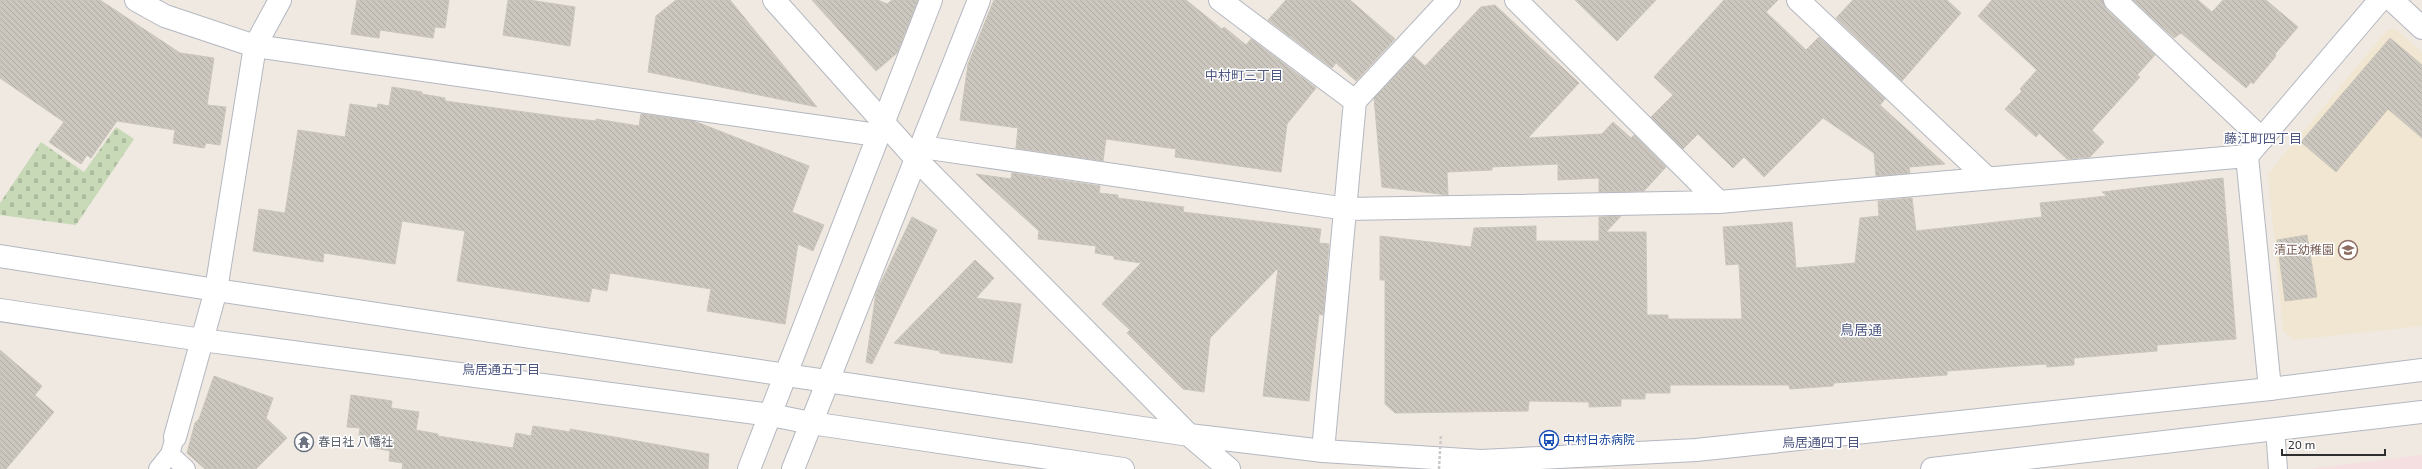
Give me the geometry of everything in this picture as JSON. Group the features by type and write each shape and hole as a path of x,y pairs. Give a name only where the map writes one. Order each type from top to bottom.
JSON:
{"street":[{"path":"136,0 165,16 255,46 880,128"},
{"path":"173,445 216,290 255,46 280,0"},
{"path":"774,0 880,128 919,154 1188,435 1229,469"},
{"path":"749,469 880,128 931,0"},
{"path":"793,469 919,154 978,0"},
{"path":"1220,0 1355,101"},
{"path":"1323,451 1347,209 1355,101 1449,0"},
{"path":"1516,0 1719,202"},
{"path":"1798,0 1987,178"},
{"path":"2115,0 2262,139"},
{"path":"919,154 1347,209 1719,202 2247,156 2380,0"},
{"path":"2392,0 2422,28"},
{"path":"2247,156 2270,389"},
{"path":"0,256 216,290 1188,435 1323,451 1480,461 1696,450 2270,389 2422,370"},
{"path":"0,310 202,340 771,415 811,423 1123,469"},
{"path":"1932,469 2422,412"}],"lane":[{"path":"2275,429 2278,469"},
{"path":"158,469 173,445 186,469"}],"path":[{"path":"1439,469 1441,434"}],"shaded area":[{"name":"清正幼稚園","path":"2396,29 2422,52 2422,326 2293,340 2283,331 2268,174 2387,30"},
{"path":"2422,455 2422,469 2309,469"}],"green space":[{"path":"116,127 134,139 76,225 0,215 0,203 41,142 84,172"}],"building":[{"path":"0,0 100,0 180,53 214,58 207,105 226,107 220,145 206,143 204,148 173,143 175,130 117,121 91,158 87,155 81,164 49,142 64,122 0,78"},
{"path":"357,0 449,0 445,28 435,27 433,38 380,30 379,38 351,34"},
{"path":"508,0 529,0 575,7 570,46 503,35"},
{"path":"676,0 730,0 817,107 648,72 656,16"},
{"path":"812,0 878,0 887,4 892,0 918,0 897,53 876,71"},
{"path":"994,0 1186,0 1222,29 1224,27 1246,45 1251,39 1316,88 1287,124 1281,172 1175,157 1176,149 1106,139 1103,161 1016,148 1018,128 960,120 968,64"},
{"path":"1286,0 1350,0 1395,39 1356,81 1336,63 1332,68 1268,20"},
{"path":"1575,0 1656,0 1617,41"},
{"path":"1724,0 1778,0 1766,12 1806,50 1819,37 1885,99 1880,105 1945,164 1909,167 1910,173 1876,176 1874,153 1823,118 1764,177 1744,157 1733,168 1698,134 1683,149 1651,117 1673,95 1654,77"},
{"path":"1853,0 1947,0 1961,13 1902,81 1836,18"},
{"path":"1992,0 2103,0 2106,9 2155,55 2137,75 2140,77 2092,130 2104,142 2090,157 2067,159 2039,133 2036,137 2005,109 2022,91 2020,89 2037,70 1978,16"},
{"path":"2133,0 2198,0 2212,12 2223,0 2266,0 2298,27 2275,54 2276,56 2253,84 2251,82 2246,88 2181,33 2174,38"},
{"path":"1495,5 1579,83 1528,138 1602,134 1613,122 1631,138 1634,135 1666,167 1644,191 1599,192 1599,178 1558,180 1558,164 1492,167 1492,170 1447,172 1448,195 1382,187 1374,98 1414,56 1425,66 1481,7"},
{"path":"2390,38 2422,65 2422,138 2388,109 2336,172 2301,142"},
{"path":"392,87 422,92 422,94 445,98 445,101 568,118 596,121 596,119 639,126 641,114 694,121 809,166 792,212 824,225 813,251 798,244 785,324 707,311 711,289 610,273 607,291 592,288 589,302 457,281 465,231 402,221 395,264 324,253 323,262 253,251 259,209 285,213 298,130 345,137 350,104 377,108 378,104 389,106"},
{"path":"1012,173 1100,186 1099,193 1118,195 1118,198 1184,207 1183,212 1321,229 1319,243 1329,244 1323,315 1319,314 1309,401 1263,396 1278,268 1210,338 1204,392 1183,389 1127,333 1130,330 1102,304 1141,263 1114,259 1114,256 1095,253 1096,246 1038,239 1039,231 976,174 1011,179"},
{"path":"2223,178 2236,339 2157,345 2157,351 2074,358 2074,365 2047,367 2046,364 1947,371 1947,375 1834,383 1833,386 1790,389 1789,385 1670,385 1670,393 1645,393 1645,399 1621,399 1621,406 1589,407 1589,402 1529,401 1528,411 1395,413 1385,404 1385,280 1380,280 1380,236 1471,247 1474,228 1536,226 1536,241 1599,241 1599,217 1621,216 1606,232 1646,232 1647,315 1668,315 1668,319 1742,319 1739,264 1726,265 1723,227 1792,222 1796,268 1855,263 1860,218 1879,216 1878,201 1912,198 1916,231 2042,217 2040,203 2107,196 2102,192"},
{"path":"912,217 937,230 872,364 866,362 876,293"},
{"path":"2307,235 2317,297 2285,301 2277,240"},
{"path":"975,260 994,278 976,298 1021,304 1012,363 940,353 940,351 894,343"},
{"path":"0,350 42,386 35,395 54,412 6,469 0,469"},
{"path":"214,376 273,398 266,418 287,438 256,469 205,469 187,453 195,423 199,419"},
{"path":"351,395 392,401 391,408 419,412 416,430 438,434 438,436 513,448 516,433 531,436 533,426 570,432 570,429 709,454 708,469 402,469 403,463 389,461 390,451 370,447 371,438 359,436 360,428 347,427"}],"place":[{"name":"清正幼稚園","path":"2348,250"},
{"name":"中村日赤病院","path":"1549,440"},
{"name":"春日社 八幡社","path":"304,442"}],"district":[{"name":"中村町三丁目","path":"1244,75"},
{"name":"藤江町四丁目","path":"2263,138"},
{"name":"鳥居通","path":"1861,330"},
{"name":"鳥居通五丁目","path":"501,369"},
{"name":"鳥居通四丁目","path":"1821,442"}]}
